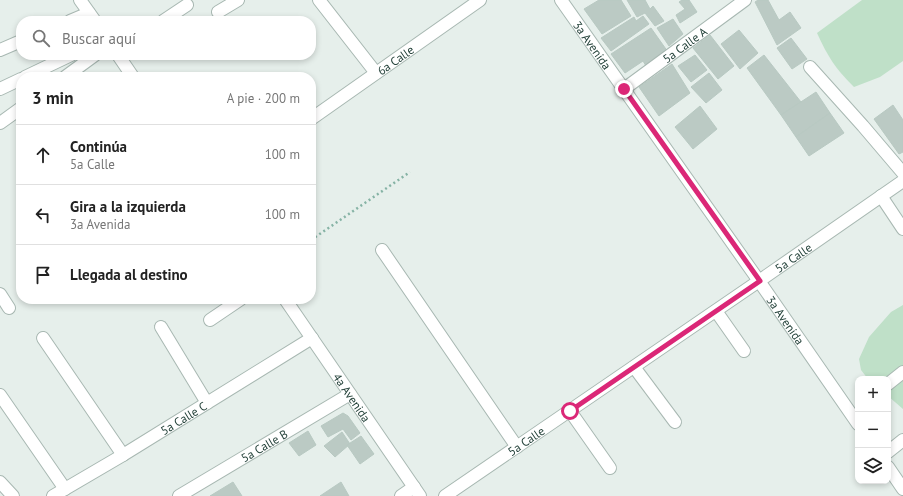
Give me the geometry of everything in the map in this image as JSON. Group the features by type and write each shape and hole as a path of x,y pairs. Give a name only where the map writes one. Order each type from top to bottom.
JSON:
{"street":[{"path":"80,0 91,16"},
{"path":"218,12 238,0"},
{"path":"319,0 376,73"},
{"name":"6a Calle","path":"316,115 480,0"},
{"name":"3a Avenida","path":"561,0 760,281 854,409"},
{"name":"5a Calle A","path":"624,89 745,0"},
{"path":"170,16 187,5"},
{"path":"0,50 16,43"},
{"path":"35,72 61,60"},
{"path":"72,72 89,60"},
{"path":"121,60 130,72"},
{"path":"810,67 903,173"},
{"path":"0,89 16,81"},
{"path":"0,123 16,112"},
{"name":"5a Calle","path":"446,496 903,181"},
{"path":"881,196 903,229"},
{"path":"382,250 517,446"},
{"path":"0,294 9,308"},
{"path":"210,320 234,304"},
{"name":"4a Avenida","path":"288,304 417,492"},
{"path":"716,311 744,352"},
{"path":"161,327 207,403"},
{"path":"43,338 124,455"},
{"name":"5a Calle C","path":"53,496 124,455 312,338"},
{"path":"634,367 675,422"},
{"path":"891,382 903,372"},
{"name":"5a Calle B","path":"179,496 350,394"},
{"path":"0,395 65,489"},
{"path":"570,411 610,468"},
{"path":"891,450 903,440"},
{"path":"891,471 903,489"},
{"path":"0,482 13,496"},
{"path":"401,496 417,492"},
{"path":"898,496 903,493"}],"path":[{"path":"316,237 410,172"}],"green space":[{"path":"862,0 903,0 903,61 880,77 854,87 832,62 817,33"},
{"path":"903,305 903,409 891,399 891,376 866,376 861,370 859,359 869,337 891,312"}],"building":[{"path":"599,0 621,0 631,16 602,34 584,9"},
{"path":"627,0 645,0 650,9 653,6 664,21 655,26 645,13 637,17"},
{"path":"682,0 689,0 697,12 680,23 676,15 685,9 679,2"},
{"path":"758,0 768,0 779,20 790,12 801,28 777,45 755,2"},
{"path":"643,16 649,24 611,51 601,38 634,17 636,21"},
{"path":"673,19 683,34 669,46 657,28"},
{"path":"651,28 668,52 646,66 643,61 625,73 611,54"},
{"path":"739,30 758,53 740,69 721,44"},
{"path":"710,35 734,66 718,79 693,48"},
{"path":"791,38 807,59 792,69 777,48"},
{"path":"695,55 707,70 691,82 678,66"},
{"path":"764,55 801,102 781,115 747,68"},
{"path":"672,64 690,93 659,116 639,87"},
{"path":"709,73 722,90 706,103 691,87"},
{"path":"816,92 830,113 796,137 781,115"},
{"path":"893,105 903,120 903,152 899,154 874,119"},
{"path":"700,106 717,129 693,149 675,127"},
{"path":"830,113 844,133 809,156 796,137"},
{"path":"343,413 348,416 360,433 351,440 343,429 328,437 321,426"},
{"path":"308,431 316,445 299,456 289,443"},
{"path":"342,432 350,444 335,457 324,446"},
{"path":"361,436 374,454 360,464 347,445"},
{"path":"233,482 242,496 210,496"},
{"path":"341,482 349,496 320,496"}],"route":[{"path":"570,411 760,281 624,89"}]}
